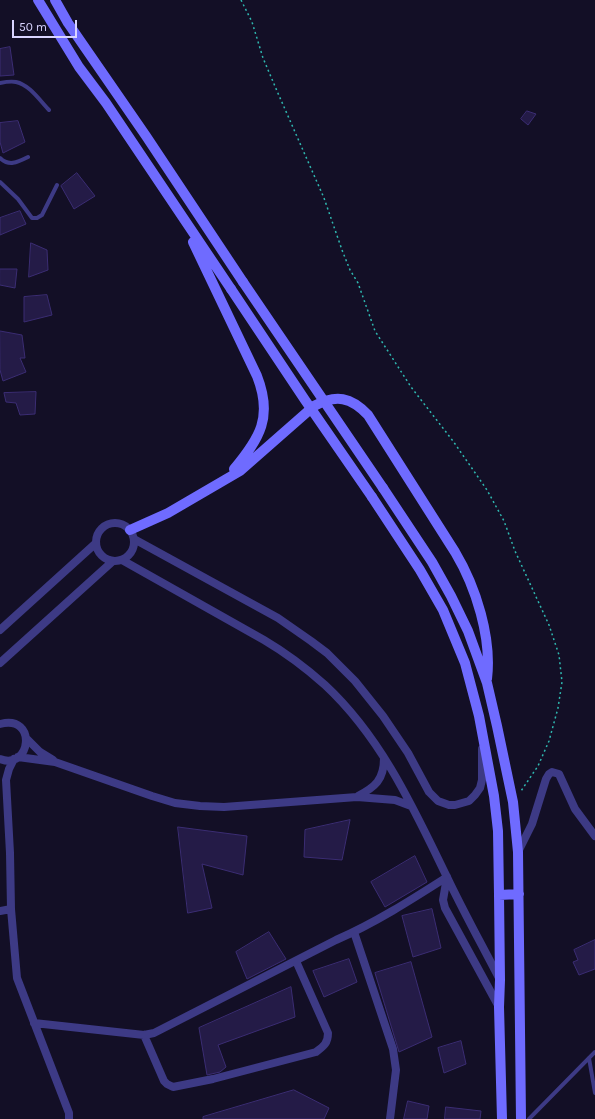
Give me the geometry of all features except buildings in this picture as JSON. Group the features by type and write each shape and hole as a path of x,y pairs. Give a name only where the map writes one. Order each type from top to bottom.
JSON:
{"main road":[{"path":"38,0 79,67 106,103 372,497 420,570 449,621 465,663 473,692 494,796 498,831 500,895 499,1007 502,1119"},
{"path":"55,0 68,23 146,136 424,549 451,596 473,644 487,682 513,802 518,852 521,1119"},
{"path":"176,208 257,376 264,398 264,410 260,433 254,444 227,479"},
{"path":"132,534 227,479 252,462 314,406 323,401 332,399 342,398 350,401 363,409 377,428 455,552 466,573 475,594 486,639 488,661 487,682"},
{"path":"500,895 519,894"}],"street":[{"path":"132,534 134,545 132,552 128,557 122,560 113,561 103,557 100,553 96,543 100,530 112,523 119,523 125,526 132,534 278,618 327,653 355,681 384,716 408,753 429,792 443,804 455,805 469,801 475,796 480,788 483,772 483,738"},
{"path":"0,630 96,543"},
{"path":"122,560 264,640 296,661 339,700 363,728 384,758 411,806 500,980"},
{"path":"0,663 113,561"},
{"path":"2,722 18,725 27,739 40,752 55,762"},
{"path":"27,739 23,752 16,758 8,769 6,780 11,909 17,978 69,1112 69,1119"},
{"path":"0,759 8,760 16,758 55,762 175,803 200,806 224,807 357,797 395,800 411,806"},
{"path":"357,797 375,786 380,780 383,773 384,758"},
{"path":"0,763 6,780"},
{"path":"518,852 534,818 546,779 552,772 559,774 575,809 595,836"},
{"path":"34,1023 144,1035 160,1031 382,917 447,877"},
{"path":"447,877 443,900 445,908 499,1007"},
{"path":"0,911 11,909"},
{"path":"354,932 393,1049 396,1070 390,1119"},
{"path":"144,1035 164,1081 173,1087 213,1079 316,1052 326,1045 328,1041 328,1033 296,961"}],"lane":[{"path":"0,83 15,82 22,85 49,110"},
{"path":"0,158 9,164 19,162 28,157"},
{"path":"0,182 18,199 32,218 37,218 42,215 57,185"},
{"path":"529,1119 595,1052"},
{"path":"589,1058 595,1093"}],"path":[{"path":"241,0 252,22 263,58 305,158 324,198 342,250 350,270 358,283 375,331 411,387 453,441 488,490 504,521 527,578 549,625 559,655 562,682 558,708 549,741 538,766 513,802"}]}
